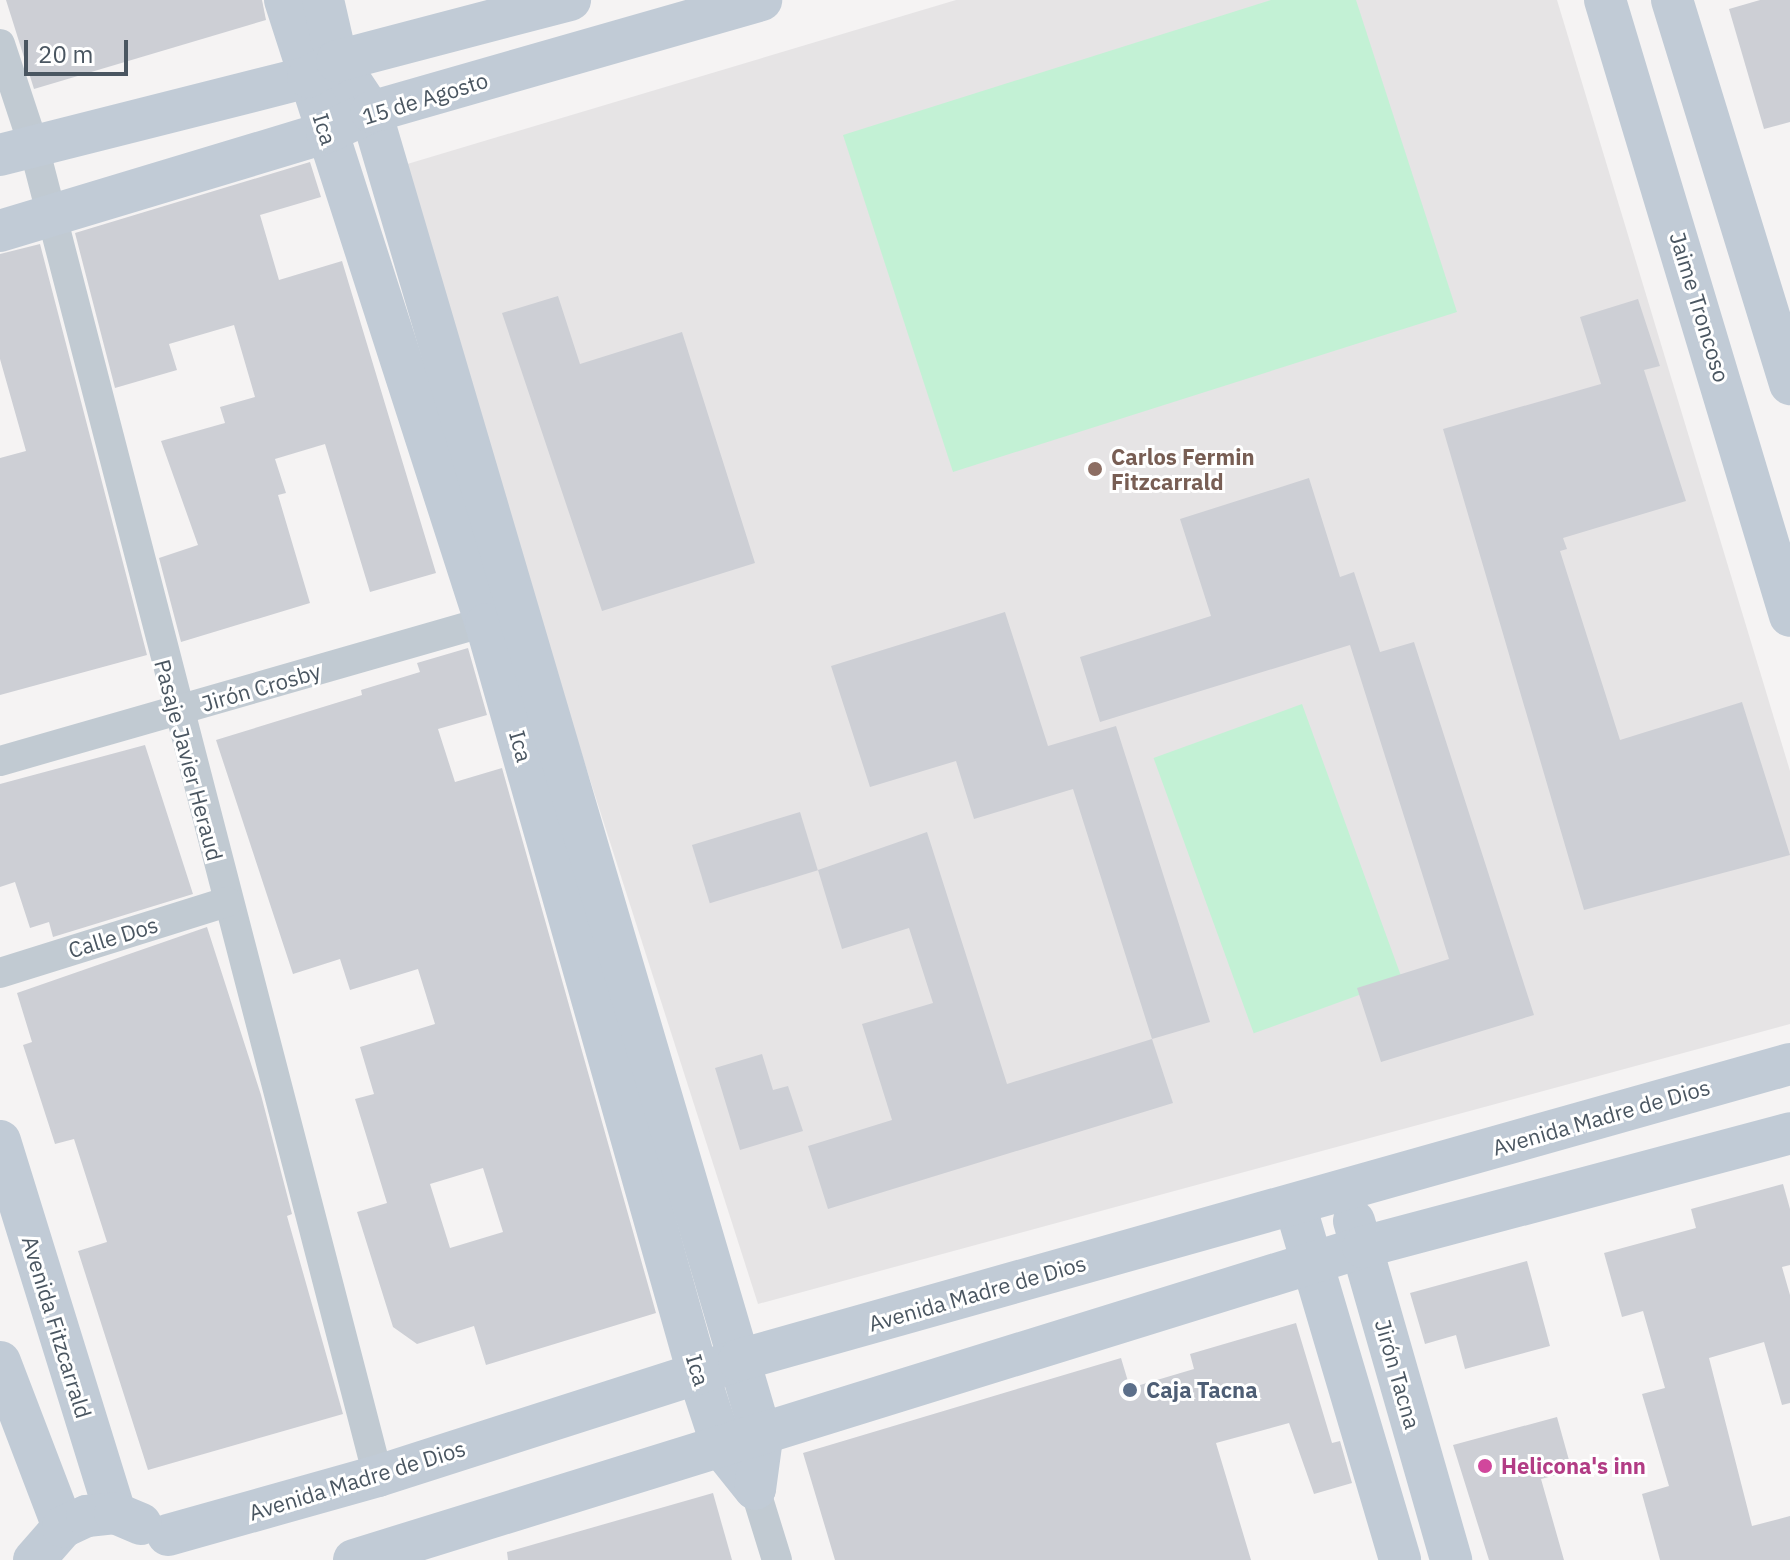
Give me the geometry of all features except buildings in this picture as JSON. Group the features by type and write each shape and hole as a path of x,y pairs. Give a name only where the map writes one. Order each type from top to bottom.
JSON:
{"street":[{"name":"Ica","path":"285,0 322,69 371,112 698,1373 723,1449 755,1489 777,1560"},
{"name":"Ica","path":"323,0 322,69 327,132 504,616 739,1360 762,1438 755,1489"},
{"path":"17,151 570,0"},
{"name":"15 de Agosto","path":"0,231 327,132 371,112 761,0"},
{"name":"Jaime Troncoso","path":"1605,0 1790,616"},
{"path":"1672,0 1787,365"},
{"name":"Pasaje Javier Heraud","path":"0,44 17,151 52,215 175,711 378,1476"},
{"name":"Jirón Crosby","path":"0,761 504,616"},
{"name":"Calle Dos","path":"0,973 227,902"},
{"name":"Avenida Madre de Dios","path":"176,1548 378,1476 739,1360 1790,1064"},
{"path":"354,1560 762,1438 1314,1267 1363,1247 1790,1133"},
{"name":"Avenida Fitzcarrald","path":"0,1141 115,1513"},
{"name":"Jirón Tacna","path":"1343,1190 1363,1247 1451,1560"},
{"path":"1295,1205 1400,1560"},
{"path":"0,1362 63,1527"},
{"path":"34,1560 63,1527 115,1513 176,1548"}],"shaded area":[{"name":"Carlos Fermin Fitzcarrald","path":"956,0 1557,0 1790,771 1790,1024 758,1304 394,168"}],"green space":[{"path":"1271,0 1356,0 1457,312 953,472 843,135"},
{"path":"1302,704 1402,979 1254,1033 1154,758"}],"place":[{"name":"Carlos Fermin Fitzcarrald","path":"1095,469"},
{"name":"Caja Tacna","path":"1130,1390"},
{"name":"Helicona's inn","path":"1485,1466"}]}
